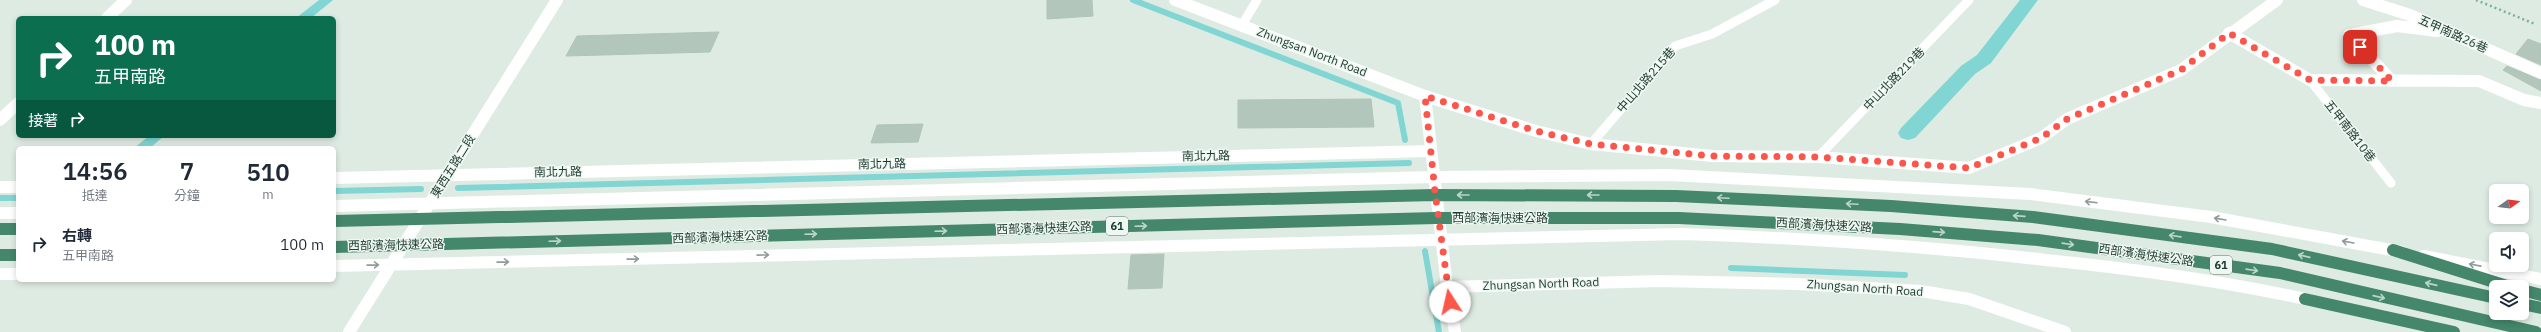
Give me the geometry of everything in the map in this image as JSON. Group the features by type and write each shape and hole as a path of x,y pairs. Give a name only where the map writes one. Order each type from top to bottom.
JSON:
{"highway":[{"name":"西部濱海快速公路","path":"336,221 1435,195 1676,196 1891,206 2033,217 2272,249 2489,296"},
{"name":"西部濱海快速公路","path":"336,247 1436,218 1680,218 1900,230 2038,240 2280,273 2536,332"},
{"path":"0,229 16,228"},
{"path":"2393,250 2489,280"},
{"path":"0,255 16,255"},
{"path":"2529,292 2541,295"},
{"path":"2305,299 2454,332"},
{"path":"2529,305 2541,308"}],"street":[{"path":"109,16 126,0"},
{"name":"東西五路二段","path":"349,332 557,0"},
{"name":"Zhungsan North Road","path":"1175,0 1425,96 1536,131 1591,144 1712,156 1818,157 1969,168 2041,138 2067,119 2181,70 2229,33 2277,0"},
{"name":"五甲南路26巷","path":"2363,0 2410,15 2541,73"},
{"path":"2392,81 2349,35 2397,26 2452,34"},
{"name":"五甲南路10巷","path":"2229,33 2310,80 2479,81 2524,100 2541,103"},
{"path":"1425,96 1440,238 1455,332"},
{"path":"0,120 16,105"},
{"name":"南北九路","path":"336,178 1431,150"},
{"path":"336,206 1433,177 1669,175 2030,194 2212,217 2541,279"},
{"path":"0,187 16,187"},
{"path":"0,213 16,213"},
{"path":"336,266 1440,238 1682,234 1818,239 1934,247 2174,273 2305,299 2439,332"},
{"path":"0,274 16,274"},
{"name":"Zhungsan North Road","path":"1447,287 1661,280 1797,284 1921,291 1969,299 2065,332"}],"lane":[{"path":"1242,25 1257,0"},
{"name":"中山北路215巷","path":"1591,144 1675,46 1685,41 1712,34 1775,0"},
{"name":"中山北路219巷","path":"1818,157 1969,0"},
{"name":"五甲南路10巷","path":"2310,80 2391,183"}],"path":[{"path":"2476,0 2535,24"}],"water":[{"path":"319,0 333,0 313,16 299,16"},
{"path":"146,138 162,138 152,146 136,146"}],"building":[{"path":"1047,0 1092,0 1093,16 1047,19"},
{"path":"719,32 710,52 566,56 577,36"},
{"path":"2528,39 2541,44 2541,65 2516,54"},
{"path":"2507,66 2541,80 2541,91 2503,70"},
{"path":"1371,99 1374,127 1238,128 1238,100"},
{"path":"923,124 918,142 871,143 877,125"},
{"path":"1164,254 1162,288 1128,289 1131,255"}],"waterway":[{"path":"1133,0 1398,103 1405,140"},
{"path":"1908,133 1968,70 1984,59 2029,0"},
{"path":"458,188 1409,163"},
{"path":"336,191 421,189"},
{"path":"0,198 16,198"},
{"path":"1425,251 1439,332"},
{"path":"1731,268 1905,275"}],"route":[{"path":"1450,302 1440,238 1425,96 1536,131 1591,144 1712,156 1818,157 1969,168 1997,158 2041,138 2067,119 2181,70 2229,33 2310,80 2346,82 2392,81 2360,47"}]}
